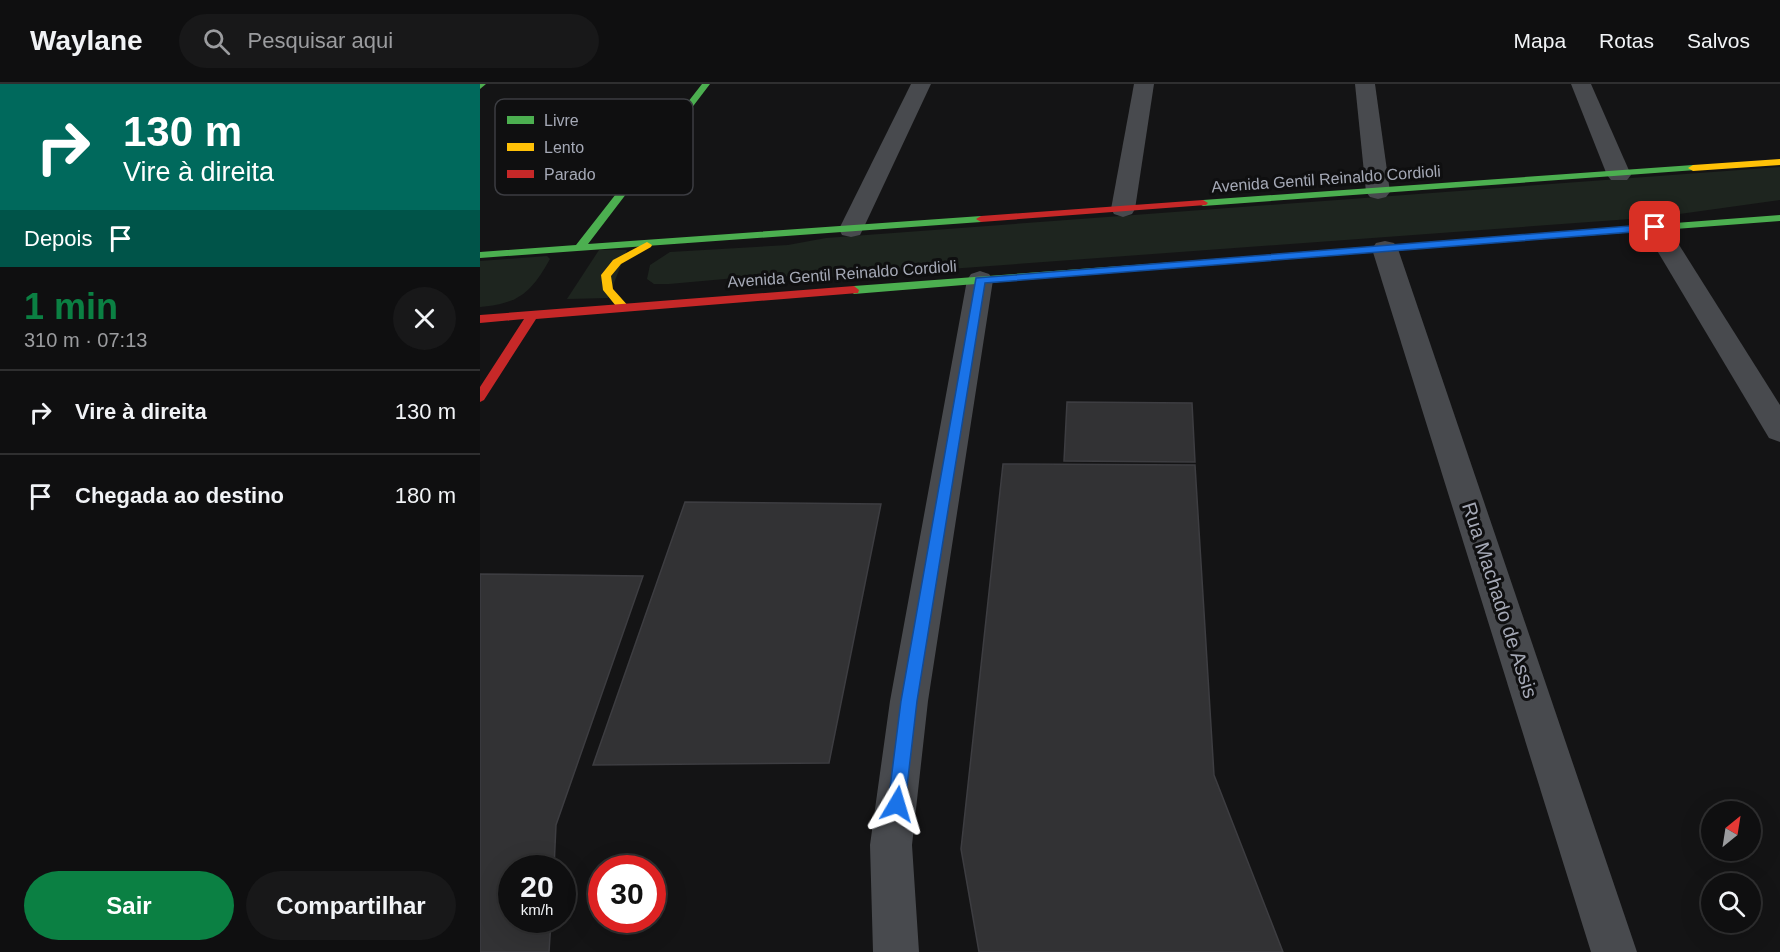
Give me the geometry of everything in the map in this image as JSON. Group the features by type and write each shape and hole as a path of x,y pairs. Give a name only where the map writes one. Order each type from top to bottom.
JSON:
{"main road":[{"path":"693,101 706,84"},
{"name":"Avenida Gentil Reinaldo Cordioli","path":"480,255 1780,162"},
{"path":"579,248 620,195"},
{"name":"Avenida Gentil Reinaldo Cordioli","path":"480,319 1780,218"},
{"path":"624,308 607,288 606,277 614,265 627,253 651,243"},
{"path":"480,397 533,315"}],"street":[{"path":"850,229 921,84"},
{"path":"1123,209 1144,84"},
{"path":"1365,84 1378,192"},
{"path":"1581,84 1619,175"},
{"path":"1655,227 1780,430"},
{"name":"Rua Machado de Assis","path":"1386,249 1614,952"},
{"path":"896,952 891,845 909,701 980,280"}],"shaded area":[{"path":"1780,167 1780,200 1658,217 839,277 758,276 669,284 654,284 647,279 650,265 670,252 788,245 826,238"},
{"path":"599,250 627,250 608,298 567,299"},
{"path":"547,256 550,259 543,271 522,295 504,303 480,307 480,261"}],"building":[{"path":"1067,402 1192,403 1195,462 1064,461"},
{"path":"1003,464 1195,465 1214,775 1283,952 979,952 961,849"},
{"path":"685,502 881,504 829,763 593,765"},
{"path":"480,574 643,576 556,825 555,855 498,855 498,933 550,933 549,952 480,952"}],"traffic: fast":[{"path":"693,101 706,84"},
{"path":"1203,203 1693,168"},
{"path":"579,248 620,195"},
{"path":"1518,238 1780,218"},
{"path":"480,255 981,219"},
{"path":"854,290 1188,264"}],"traffic: slow":[{"path":"1693,168 1780,162"},
{"path":"624,308 608,290 606,275 617,262 647,245"}],"traffic: jam":[{"path":"981,219 1203,203"},
{"path":"1188,264 1518,238"},
{"path":"480,319 854,290"},
{"path":"480,397 533,315"}],"route":[{"path":"897,804 909,701 980,280 1655,227"}]}
